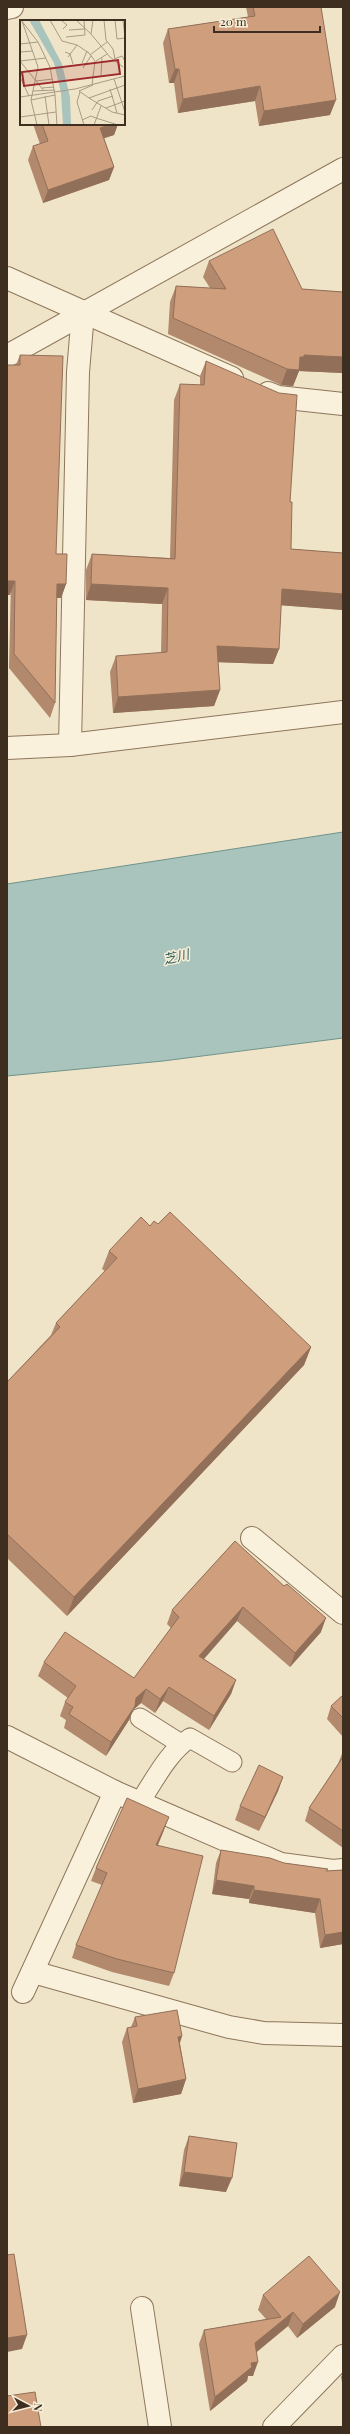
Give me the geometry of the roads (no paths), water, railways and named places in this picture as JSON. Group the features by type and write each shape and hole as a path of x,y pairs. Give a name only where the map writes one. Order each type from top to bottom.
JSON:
{"street":[{"path":"7,8 12,7"},
{"path":"7,356 343,169"},
{"path":"7,278 83,313 278,397 343,404"},
{"path":"70,744 78,372 83,313"},
{"path":"7,748 70,744 343,712"},
{"path":"252,1538 343,1613"},
{"path":"7,1737 115,1792 281,1864 333,1871 343,1870"},
{"path":"23,1992 115,1792"},
{"path":"33,1972 229,2027 264,2033 305,2032 343,2035"},
{"path":"142,2308 160,2427"},
{"path":"274,2427 343,2356"}],"lane":[{"path":"140,1718 181,1744"},
{"path":"140,1802 160,1770 181,1744 190,1738 232,1762"}],"water":[{"name":"芝川","path":"343,832 343,1038 163,1061 7,1076 7,884"}]}
